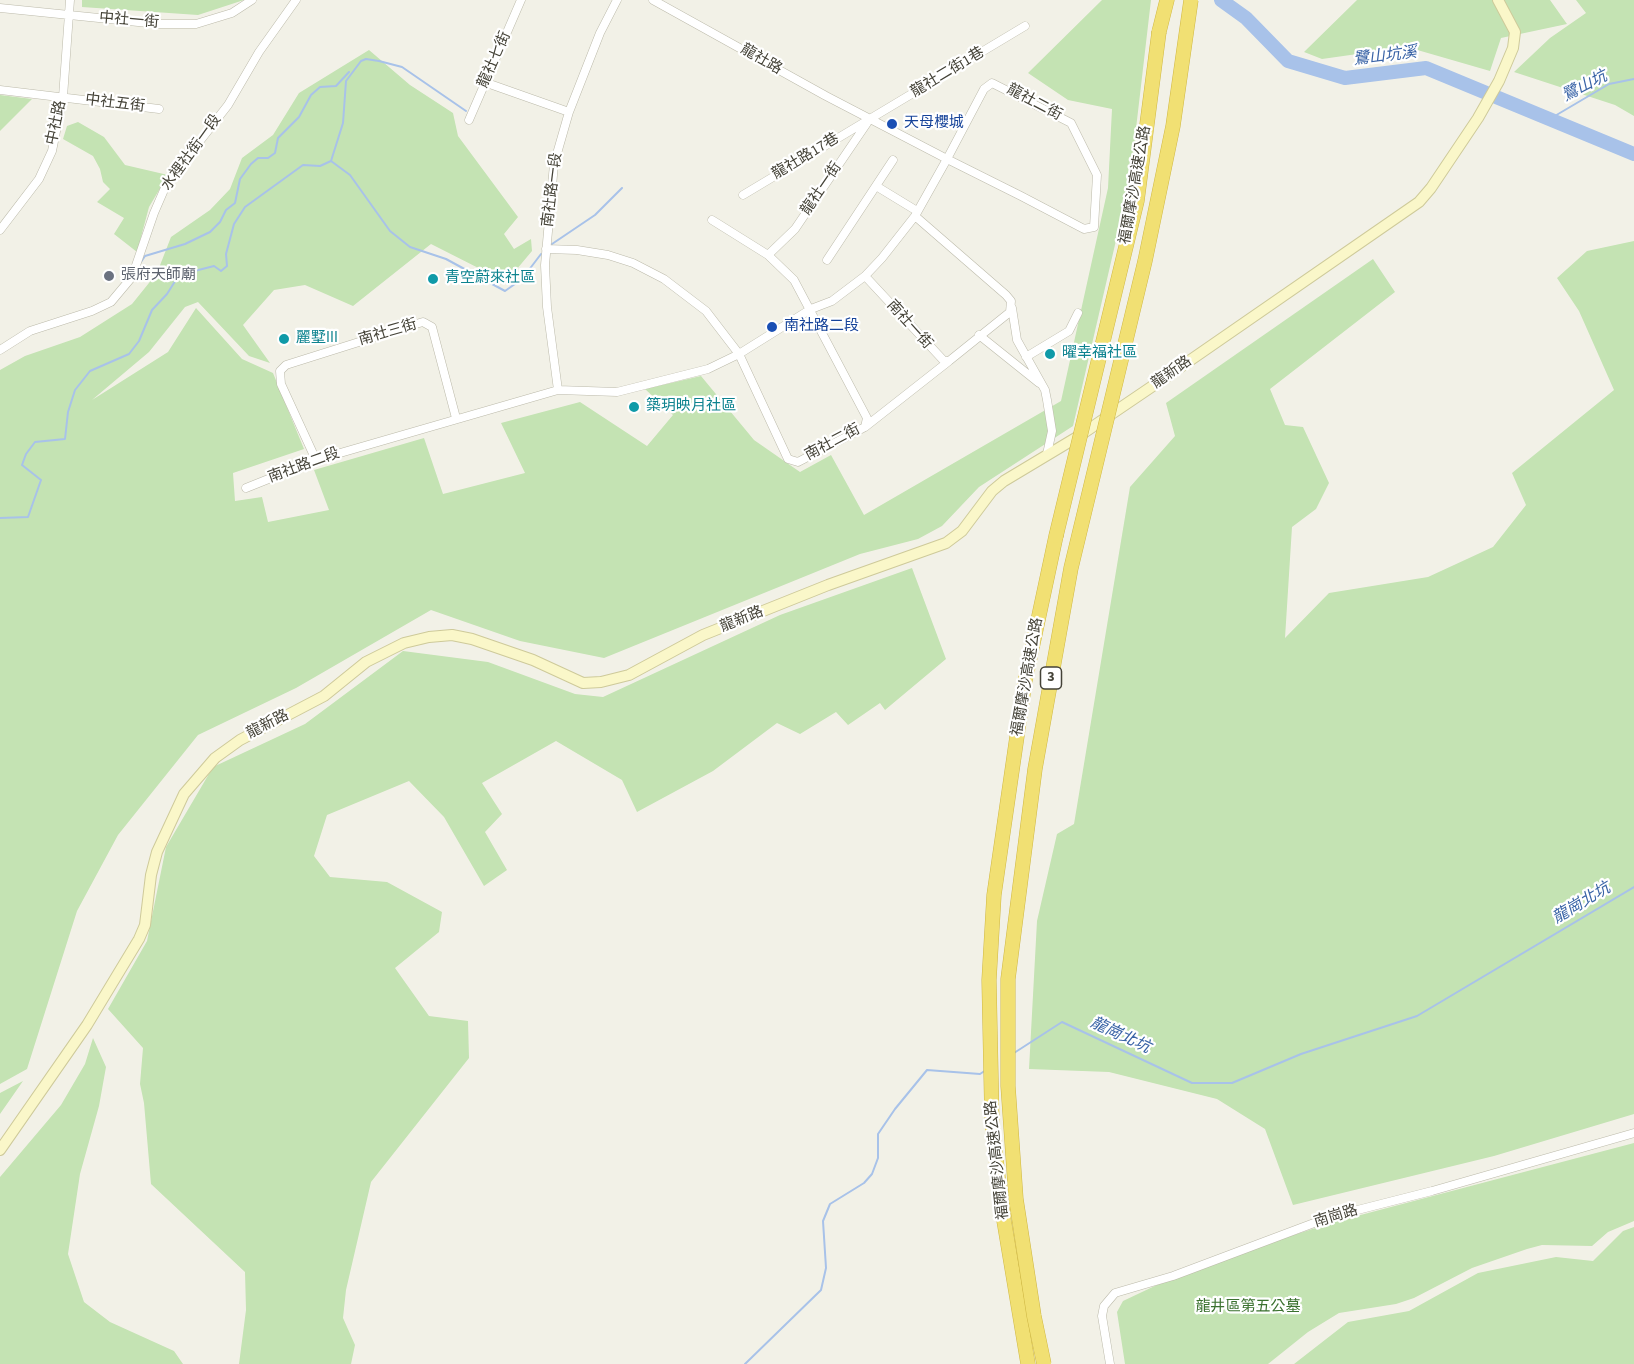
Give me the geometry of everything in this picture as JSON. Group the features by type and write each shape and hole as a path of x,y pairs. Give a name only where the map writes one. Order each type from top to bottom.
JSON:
{"highway":[{"path":"1159,32 1162,0"},
{"name":"福爾摩沙高速公路","path":"1028,1364 1001,1203 992,1124 989,980 994,895 1025,681 1056,536 1137,201 1159,32 1167,0"},
{"name":"福爾摩沙高速公路","path":"1044,1364 1034,1317 1016,1199 1008,1086 1008,980 1035,769 1069,579 1145,261 1173,126 1191,0"}],"street":[{"name":"中社路","path":"0,230 39,179 52,151 63,97 70,0"},
{"name":"中社一街","path":"0,8 158,24 196,24 232,13 252,0"},
{"name":"水裡社街一段","path":"0,350 30,331 92,311 111,302 132,277 167,183 228,105 259,52 296,0"},
{"name":"龍社七街","path":"469,120 521,0"},
{"name":"南社路一段","path":"558,390 547,307 546,249 554,164 569,112 600,33 617,0"},
{"name":"龍社路","path":"653,0 870,119"},
{"name":"龍新路","path":"0,1150 87,1025 139,939 145,925 151,875 157,852 184,794 215,758 240,740 324,696 366,662 390,648 429,637 452,635 483,642 533,660 583,683 601,682 629,675 703,636 828,585 946,543 962,531 992,491 1118,410 1337,257 1403,215 1431,188 1478,118 1499,81 1513,48 1515,32 1498,0"},
{"name":"龍社二街1巷","path":"870,119 1025,26"},
{"path":"484,82 569,112"},
{"name":"龍社二街","path":"870,119 947,159 1084,229 1094,227 1097,175 1071,123 998,84 992,83 984,89 947,159"},
{"name":"中社五街","path":"0,90 159,109"},
{"name":"龍社路17巷","path":"743,195 870,119"},
{"name":"龍社一街","path":"768,255 795,229 870,119"},
{"name":"南社路二段","path":"246,488 316,460 558,390 617,392 708,369 739,354 812,309 832,301 865,276 916,214 947,159"},
{"path":"826,260 893,160"},
{"path":"876,186 916,214 1006,295 1012,307 1017,340 1043,388 1052,423 1047,454"},
{"name":"南社二街","path":"546,249 608,255 633,263 664,279 706,311 739,354 788,459 798,462 865,427 867,418 812,309 794,280 768,255 712,220"},
{"name":"南社一街","path":"865,276 940,358 949,361"},
{"path":"865,427 1010,312 1012,307"},
{"path":"1026,357 1069,331 1078,313"},
{"name":"南社三街","path":"316,460 281,384 280,371 286,365 416,324 423,322 432,327 456,418"},
{"path":"980,335 1043,388"},
{"name":"南崗路","path":"1110,1364 1102,1317 1104,1306 1115,1293 1173,1276 1330,1217 1432,1191 1634,1133"}],"green space":[{"path":"82,0 244,0 198,15 82,7"},
{"path":"1102,0 1151,0 1130,180 1073,426 979,487 942,526 918,539 860,554 604,658 520,641 431,610 296,688 198,735 118,835 77,911 27,1069 0,1084 0,370 25,356 80,337 132,304 157,273 171,237 210,210 230,189 242,158 273,135 299,93 369,50 410,85 453,113 458,136 518,217 504,234 514,249 531,239 532,251 506,282 431,244 353,306 305,285 274,290 243,325 270,363 249,356 198,302 185,307 149,352 92,400 168,352 196,308 242,359 273,373 304,449 233,473 235,501 262,497 268,522 329,510 314,470 424,438 443,494 525,473 501,423 580,402 647,446 673,415 645,389 701,376 754,440 800,472 831,455 864,515 1061,401 1108,188 1112,109 1068,100 1028,73"},
{"path":"1357,0 1550,0 1567,24 1501,38 1490,71 1407,47 1322,59 1304,52"},
{"path":"1576,0 1634,0 1634,116 1615,105 1514,72 1550,38 1586,13"},
{"path":"0,95 32,99 0,131"},
{"path":"78,122 104,137 125,165 168,175 149,207 137,252 114,234 124,218 97,202 110,189 103,182 100,169 93,156 63,139 67,126"},
{"path":"1634,241 1634,1114 1494,1156 1293,1205 1265,1129 1217,1099 1109,1072 1029,1069 1037,921 1057,834 1074,824 1130,487 1175,436 1166,403 1373,259 1395,292 1270,389 1285,425 1303,427 1329,483 1316,509 1292,527 1285,638 1329,593 1428,577 1493,547 1526,505 1512,473 1614,390 1579,311 1557,278 1587,251"},
{"path":"912,568 946,659 885,710 880,703 848,725 836,712 800,734 777,723 713,771 637,812 622,780 556,741 482,783 502,814 485,832 507,870 484,886 444,817 409,781 327,815 314,856 330,877 387,882 442,912 439,932 395,968 429,1016 468,1021 469,1058 371,1182 346,1290 343,1318 355,1345 351,1364 239,1364 246,1310 245,1272 151,1184 144,1103 140,1084 143,1048 108,1009 147,941 166,847 213,767 305,724 403,651 488,662 575,694 603,697 780,615"},
{"path":"93,1038 106,1067 99,1106 80,1174 68,1254 84,1302 110,1322 174,1351 183,1364 0,1364 0,1177 61,1105 85,1064"},
{"path":"23,1081 0,1114 0,1093"},
{"name":"龍井區第五公墓","path":"1634,1143 1634,1221 1608,1232 1592,1246 1542,1245 1472,1268 1414,1298 1396,1304 1339,1313 1308,1332 1268,1364 1125,1364 1117,1312 1123,1301 1195,1267 1334,1222"},
{"path":"1634,1227 1634,1364 1294,1364 1348,1322 1409,1311 1478,1273 1556,1257 1593,1261 1623,1231"}],"waterway":[{"name":"鷺山坑溪","path":"1221,0 1246,18 1288,61 1345,78 1426,68 1634,154"},
{"path":"0,518 28,517 41,480 22,465 26,454 35,442 65,439 68,412 75,390 90,371 129,354 139,341 152,310 167,294 179,275 214,266 221,271 227,266 226,254 234,224 245,207 303,165 320,166 331,161 343,123 346,81 361,61 366,59 402,67 466,111"},
{"path":"141,262 145,256 185,244 210,232 220,222 226,210 235,203 240,179 251,164 258,158 268,158 275,153 278,138 299,117 311,95 320,87 336,86 349,72"},
{"name":"鷺山坑","path":"1548,120 1609,84 1634,79"},
{"path":"331,161 350,175 390,231 410,247 446,259 505,291 522,279 541,254"},
{"path":"552,244 595,215 622,188"},
{"name":"龍崗北坑","path":"1014,1053 1062,1022 1192,1083 1232,1083 1301,1054 1417,1016 1634,887"},
{"name":"龍崗北坑","path":"745,1364 821,1290 826,1268 823,1221 830,1204 864,1183 872,1174 878,1158 878,1134 895,1109 927,1070 980,1074 986,1070"}],"place":[{"name":"天母櫻城","path":"892,124"},
{"name":"張府天師廟","path":"109,276"},
{"name":"青空蔚來社區","path":"433,279"},
{"name":"南社路二段","path":"772,327"},
{"name":"麗墅III","path":"284,339"},
{"name":"曜幸福社區","path":"1050,354"},
{"name":"築玥映月社區","path":"634,407"}]}
